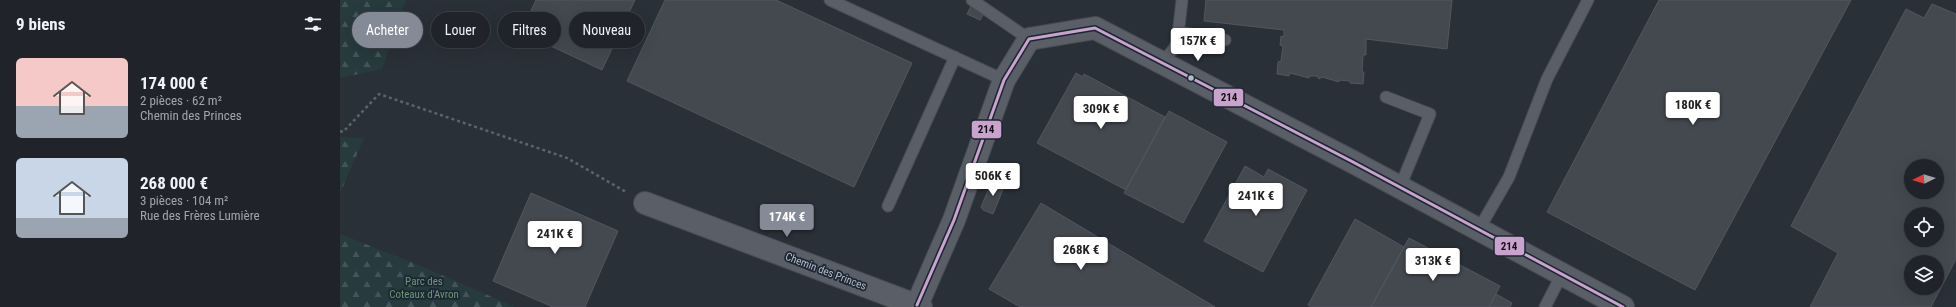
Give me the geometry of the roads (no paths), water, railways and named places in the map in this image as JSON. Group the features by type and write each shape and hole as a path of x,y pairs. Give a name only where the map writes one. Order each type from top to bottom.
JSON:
{"street":[{"path":"919,306 954,220 1004,80 1029,39 1095,28 1400,187 1623,307"},
{"name":"Chemin des Princes","path":"645,203 919,306"}],"lane":[{"path":"830,0 1004,80"},
{"path":"972,0 1029,39"},
{"path":"1163,63 1177,44 1182,0"},
{"path":"1479,229 1509,177 1547,79 1588,0"},
{"path":"1178,32 1225,40"},
{"path":"888,206 956,57"},
{"path":"1386,97 1430,114 1400,187"},
{"path":"1545,307 1562,274"}],"park label":[{"name":"Parc des Coteaux d'Avron","path":"424,287"}]}
